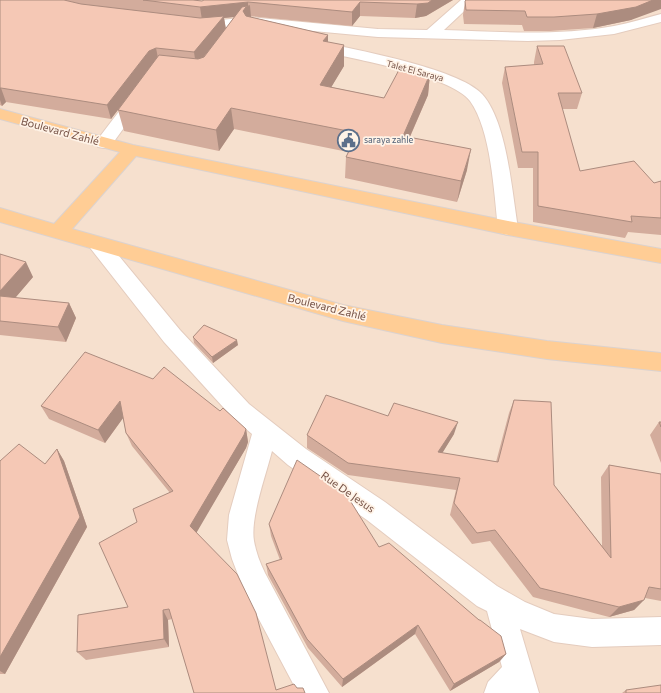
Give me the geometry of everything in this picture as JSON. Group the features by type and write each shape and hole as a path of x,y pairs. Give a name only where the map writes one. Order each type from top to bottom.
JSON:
{"main road":[{"name":"Boulevard Zahlé","path":"0,114 132,150 508,228 661,256"},
{"path":"58,232 132,150"},
{"name":"Boulevard Zahlé","path":"0,216 351,315 442,334 547,350 661,362"}],"street":[{"path":"430,34 469,0"},
{"path":"184,24 202,26 249,21 347,31 528,37 560,36 614,30 661,18"},
{"name":"Talet El Saraya","path":"216,25 232,34 296,42 413,69 445,79 468,89 475,96 487,119 500,172 508,228"},
{"path":"104,143 150,81"},
{"name":"Rue De Jesus","path":"98,244 172,336 241,411 297,456 376,511 487,596 516,613 554,628 592,633 661,632"},
{"path":"265,431 242,515 240,540 245,559 256,583 314,693"},
{"path":"498,602 513,686"}],"shaded area":[{"path":"0,0 661,0 661,693 0,693"}],"building":[{"path":"0,0 64,0 81,4 200,18 224,16 194,52 156,48 149,51 107,105 0,88"},
{"path":"143,0 432,0 428,3 417,4 360,2 352,12 248,2 200,7"},
{"path":"466,0 653,0 636,7 597,14 527,17 525,11 466,10"},
{"path":"250,6 246,7 243,11 246,16 328,35 323,41 344,45 320,85 384,98 400,68 430,74 403,136 471,149 461,181 346,157 358,133 231,108 216,130 118,110 159,55 198,59 204,57 242,7"},
{"path":"537,46 564,46 582,93 558,93 580,171 634,161 654,183 661,181 661,218 631,216 632,222 538,206 538,152 522,152 505,67 543,64"},
{"path":"0,254 26,262 0,291"},
{"path":"0,296 69,303 58,327 0,321"},
{"path":"204,325 237,340 212,357 193,337"},
{"path":"85,352 153,379 164,367 220,411 223,408 246,429 244,435 190,526 237,574 256,613 276,690 294,684 297,688 303,688 305,693 194,693 169,609 163,610 164,639 77,652 78,615 128,607 99,543 137,522 133,509 173,491 126,433 120,401 98,430 41,406"},
{"path":"326,395 388,416 394,403 458,422 438,452 498,462 514,400 551,402 554,485 611,558 609,465 661,474 661,589 649,587 644,600 619,607 540,588 495,530 477,533 454,503 460,478 348,463 307,435"},
{"path":"19,444 45,464 57,449 80,517 0,657 0,461"},
{"path":"297,460 346,494 379,547 389,543 479,620 501,636 506,654 454,684 418,625 343,679 307,639 266,564 282,559 269,524"},
{"path":"661,685 661,693 626,693 626,690"}],"place":[{"name":"saraya zahle","path":"349,140"}]}
